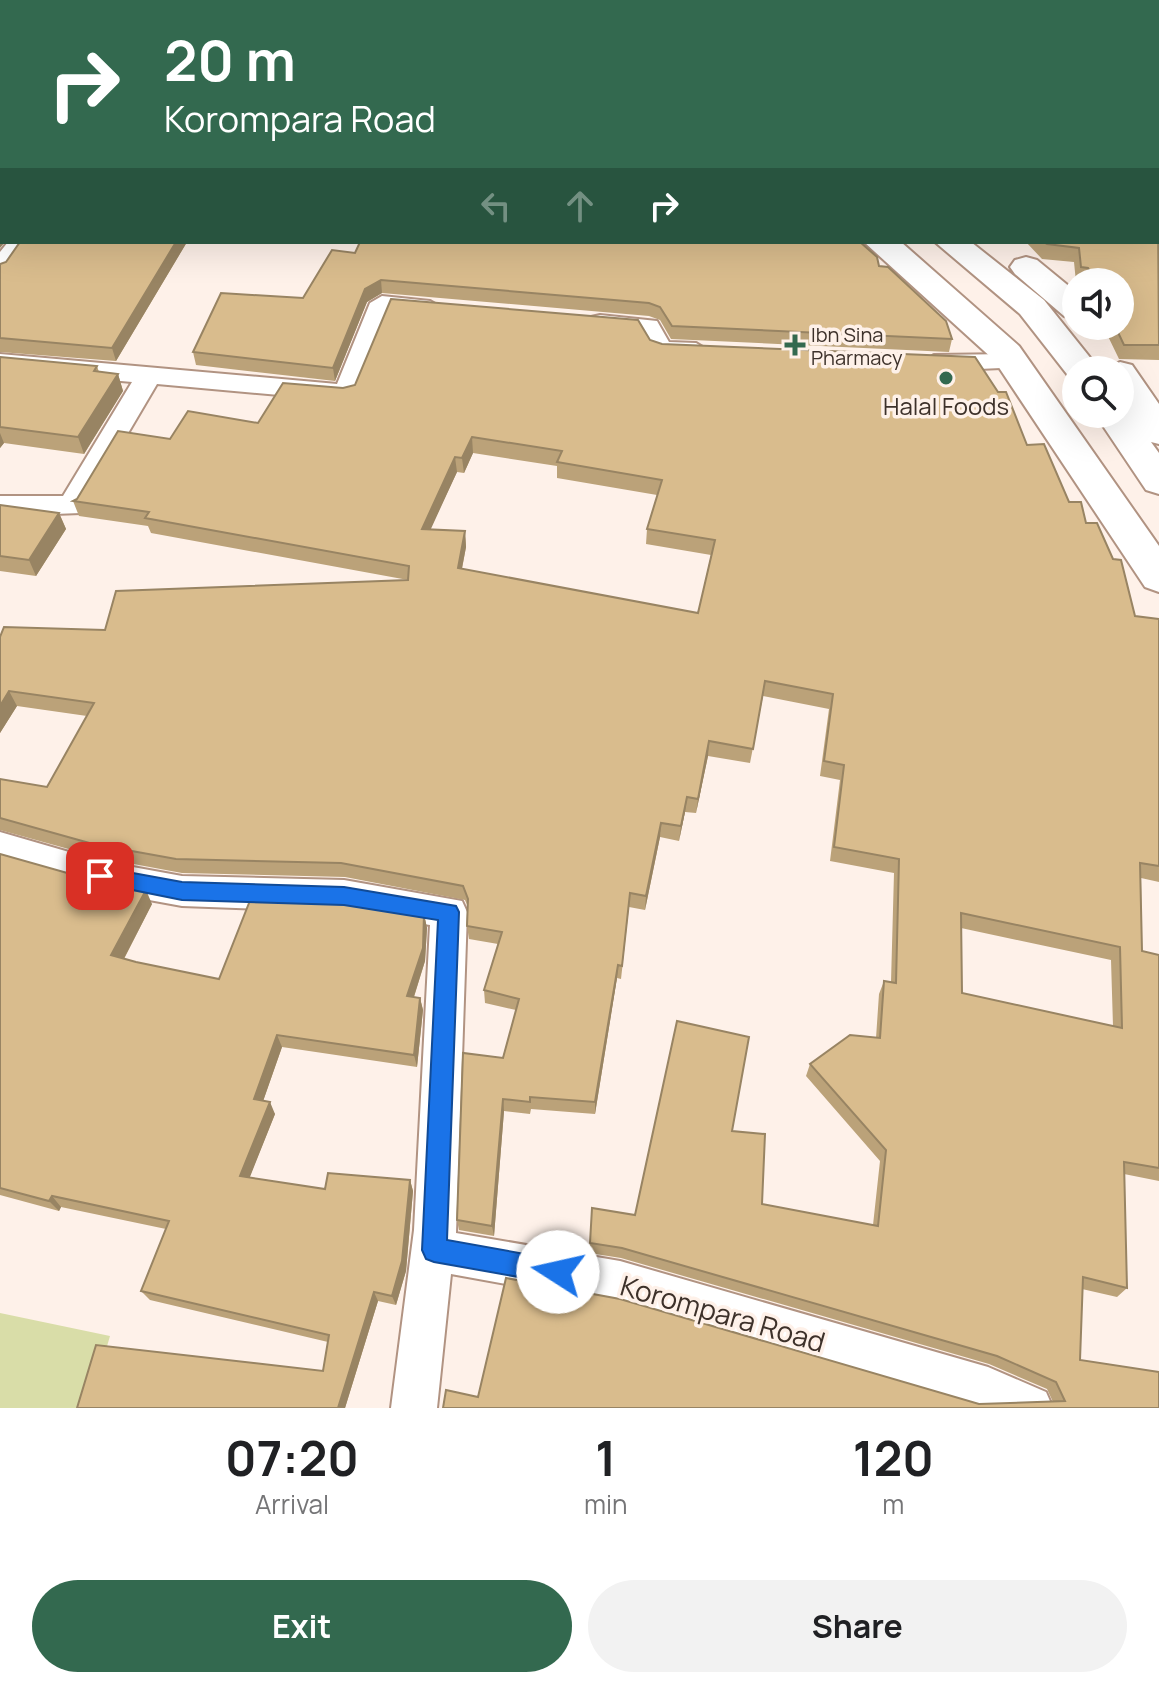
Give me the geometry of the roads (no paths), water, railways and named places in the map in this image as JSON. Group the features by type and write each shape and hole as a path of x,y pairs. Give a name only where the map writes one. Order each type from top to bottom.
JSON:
{"highway":[{"path":"883,244 904,259 1012,362 1159,577"},
{"path":"919,244 951,268 1039,356 1062,391"},
{"path":"953,244 1032,307 1071,356"},
{"path":"994,244 1062,298"},
{"path":"1134,394 1159,432"},
{"path":"1086,428 1159,542"},
{"path":"1123,428 1159,481"}],"street":[{"path":"0,268 18,244"},
{"path":"0,362 346,393 382,303 460,310"},
{"path":"570,320 648,326 661,349 722,352"},
{"path":"905,361 1012,362"},
{"path":"0,506 71,506 149,375"},
{"path":"0,847 100,876 182,891 344,896 449,912 434,1250"},
{"path":"414,1408 434,1250 440,1144"},
{"name":"Korompara Road","path":"434,1250 620,1283 988,1390 1030,1408"}],"place":[{"name":"Ibn Sina Pharmacy","path":"795,345"},
{"name":"Halal Foods","path":"946,378"}]}
